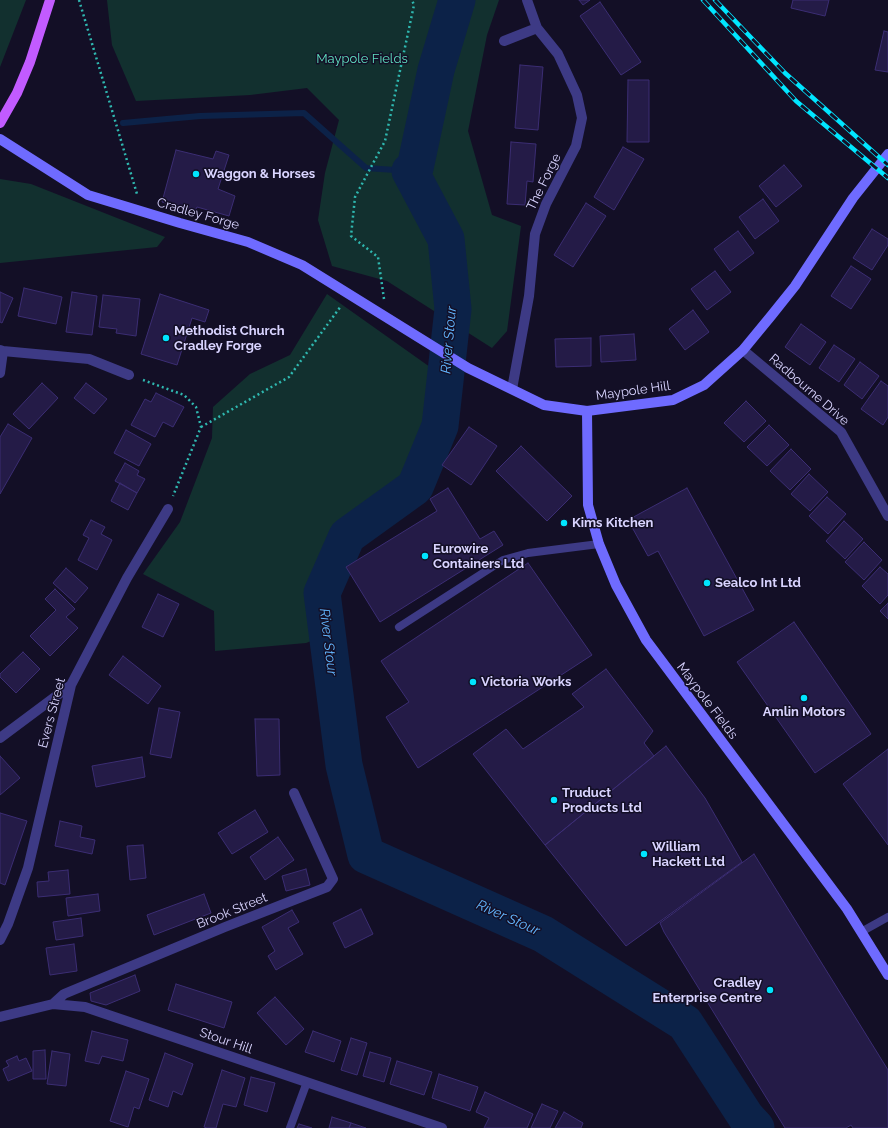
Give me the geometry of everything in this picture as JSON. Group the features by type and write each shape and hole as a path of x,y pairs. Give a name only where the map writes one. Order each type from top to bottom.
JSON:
{"main road":[{"path":"0,124 30,62 50,0"},
{"name":"Cradley Forge","path":"0,139 88,194 248,242 302,264 387,317"},
{"name":"Maypole Hill","path":"387,317 468,368 544,405 587,411 673,400 704,385 743,350 795,286 853,198 888,154"},
{"name":"Maypole Fields","path":"587,411 588,505 599,544 616,585 646,640 847,909 888,975"}],"street":[{"name":"The Forge","path":"512,389 529,296 535,234 546,204 576,146 582,118 577,95 558,54 537,28 527,0"},
{"path":"504,41 537,28"},
{"name":"Radbourne Drive","path":"743,350 841,432 888,516"},
{"path":"0,373 1,351 88,359 129,374"},
{"name":"Evers Street","path":"0,940 8,924 28,868 71,685 127,578 168,509"},
{"path":"0,738 71,685"},
{"name":"Brook Street","path":"53,1004 64,994 225,927 327,887 333,879 294,793"},
{"name":"Stour Hill","path":"0,1018 53,1004 85,1007 442,1128"}],"lane":[{"path":"399,626 503,560 528,553 599,544"},
{"path":"861,932 888,917"},
{"path":"290,1128 307,1082"}],"path":[{"path":"79,0 142,211"},
{"path":"387,317 378,257 351,236 355,197 385,142 414,5 412,0"},
{"path":"201,427 289,377 350,294"},
{"path":"129,374 184,395 196,407 201,427 168,509"}],"green space":[{"path":"0,0 26,0 0,67"},
{"path":"107,0 499,0 487,35 468,131 492,215 521,226 507,331 492,348 387,281 332,266 318,220 325,173 339,120 307,88 250,95 136,101 112,45"},
{"path":"0,179 31,184 165,237 157,247 0,263"},
{"path":"327,294 437,372 445,383 440,426 415,487 347,536 322,593 327,635 306,643 215,651 214,611 143,574 180,522 212,438 213,407 250,374 290,355"}],"building":[{"path":"579,0 590,0 583,5"},
{"path":"793,0 829,0 825,16 791,8"},
{"path":"600,2 641,62 621,75 580,16"},
{"path":"884,31 888,32 888,72 875,70"},
{"path":"520,65 543,67 538,130 515,128"},
{"path":"628,80 649,80 649,142 627,142"},
{"path":"511,142 536,144 533,182 527,181 525,205 507,204"},
{"path":"623,147 644,159 614,210 594,197"},
{"name":"Waggon & Horses","path":"176,150 213,159 216,151 229,155 218,189 235,196 229,216 197,207 195,211 162,202"},
{"path":"784,165 802,186 776,207 759,186"},
{"path":"763,199 779,221 755,239 739,217"},
{"path":"586,203 606,216 573,267 554,255"},
{"path":"872,229 888,239 888,245 872,270 853,258"},
{"path":"738,231 754,253 730,271 714,249"},
{"path":"851,266 871,279 851,309 831,296"},
{"path":"715,271 731,292 707,310 691,289"},
{"path":"24,288 62,297 56,324 18,316"},
{"path":"0,292 13,298 2,323 0,322"},
{"path":"72,292 97,296 92,335 66,332"},
{"name":"Methodist Church Cradley Forge","path":"160,294 209,310 205,322 192,318 177,365 141,354"},
{"path":"103,295 140,299 136,336 116,333 117,329 99,327"},
{"path":"693,310 709,332 685,350 669,329"},
{"path":"801,324 826,342 810,365 785,347"},
{"path":"634,334 636,360 601,362 600,336"},
{"path":"591,338 591,366 556,367 555,339"},
{"path":"834,345 855,359 839,382 819,368"},
{"path":"860,362 879,376 862,399 844,385"},
{"path":"881,381 888,386 888,417 883,425 861,409"},
{"path":"42,383 58,398 29,429 13,414"},
{"path":"86,383 107,399 94,414 74,398"},
{"path":"156,393 184,407 173,427 163,422 155,437 131,425 145,399 151,402"},
{"path":"746,401 766,421 744,442 724,423"},
{"path":"8,424 32,438 0,494 0,437"},
{"path":"769,425 789,445 767,466 747,447"},
{"path":"469,427 497,446 471,485 442,465"},
{"path":"126,430 151,444 139,466 114,453"},
{"path":"521,446 572,496 547,521 496,471"},
{"path":"791,449 811,469 790,490 770,471"},
{"path":"125,463 139,471 137,475 145,479 137,493 115,481"},
{"path":"809,474 828,492 810,511 791,494"},
{"path":"120,483 137,493 128,510 111,501"},
{"name":"Eurowire Containers Ltd","path":"448,488 480,539 494,531 503,545 380,622 346,567 437,511 430,499"},
{"name":"Sealco Int Ltd","path":"687,488 754,610 704,636 658,551 648,556 628,520"},
{"path":"827,497 846,514 828,534 809,516"},
{"path":"91,520 105,527 101,534 112,540 97,570 78,560 89,538 83,535"},
{"path":"844,521 863,539 845,559 826,541"},
{"path":"864,542 882,560 864,580 845,562"},
{"name":"Victoria Works","path":"528,563 592,655 418,768 386,717 409,702 381,661"},
{"path":"880,567 888,574 888,595 880,604 862,586"},
{"path":"66,568 88,588 75,603 53,583"},
{"path":"55,589 75,609 66,617 78,628 50,656 30,636 56,610 45,599"},
{"path":"158,594 179,604 163,637 142,627"},
{"path":"888,603 888,619 880,611"},
{"name":"Amlin Motors","path":"794,622 871,734 815,773 737,662"},
{"path":"23,652 40,669 16,693 0,677 0,674"},
{"path":"123,656 161,686 148,704 109,675"},
{"name":"Truduct Products Ltd","path":"606,669 653,731 644,743 654,756 545,845 473,754 506,729 523,749 584,707 572,694"},
{"path":"159,708 180,712 171,758 150,754"},
{"path":"255,719 279,719 280,775 257,776"},
{"name":"William Hackett Ltd","path":"666,746 705,798 742,862 626,946 545,845"},
{"path":"888,749 888,845 843,784"},
{"path":"0,756 20,778 0,795"},
{"path":"142,757 145,777 96,787 92,766"},
{"path":"255,810 268,832 232,854 218,833"},
{"path":"0,813 27,821 5,885 0,883"},
{"path":"60,821 82,826 80,837 95,840 92,854 55,846"},
{"path":"278,837 294,860 265,880 250,857"},
{"path":"143,845 146,878 130,880 127,846"},
{"name":"Cradley Enterprise Centre","path":"754,854 888,1070 888,1128 853,1128 851,1125 846,1128 785,1128 664,932 660,923"},
{"path":"306,869 310,885 286,891 282,876"},
{"path":"68,870 70,894 38,897 37,882 49,881 48,872"},
{"path":"98,894 100,911 68,916 66,898"},
{"path":"204,894 211,913 154,935 147,915"},
{"path":"361,909 373,934 345,948 333,923"},
{"path":"292,910 299,922 288,928 303,954 276,970 268,956 275,951 262,927"},
{"path":"81,918 83,936 56,940 53,922"},
{"path":"74,944 77,971 50,975 46,948"},
{"path":"135,975 140,991 106,1005 91,1001 90,993"},
{"path":"176,984 232,1002 224,1028 168,1010"},
{"path":"275,997 304,1029 286,1045 257,1013"},
{"path":"92,1031 128,1040 123,1061 102,1056 99,1064 85,1061"},
{"path":"313,1031 341,1041 334,1062 305,1052"},
{"path":"351,1038 367,1043 357,1075 341,1070"},
{"path":"45,1050 46,1079 33,1079 33,1051"},
{"path":"52,1051 70,1054 66,1086 47,1084"},
{"path":"370,1052 391,1058 384,1082 363,1076"},
{"path":"165,1053 193,1064 182,1095 173,1091 168,1107 149,1100"},
{"path":"17,1056 19,1061 26,1058 32,1071 8,1081 3,1069 9,1066 6,1061"},
{"path":"397,1061 432,1072 424,1095 390,1084"},
{"path":"222,1070 245,1078 236,1107 223,1104 216,1128 207,1128 204,1127"},
{"path":"126,1071 149,1079 139,1109 134,1107 128,1127 110,1121"},
{"path":"439,1074 478,1087 470,1111 432,1098"},
{"path":"251,1077 275,1083 267,1112 244,1105"},
{"path":"485,1092 533,1114 527,1128 484,1128 489,1118 476,1112"},
{"path":"542,1104 558,1111 550,1128 531,1128"},
{"path":"564,1112 583,1123 581,1128 555,1128"},
{"path":"332,1117 351,1123 349,1128 329,1128"},
{"path":"351,1123 366,1128 349,1128"},
{"path":"299,1124 312,1128 297,1128"}],"waterway":[{"name":"River Stour","path":"457,0 436,70 415,168 410,171 446,239 453,309 440,426 415,487 347,536 322,593 344,765 366,855 543,934 685,1023 746,1117 756,1128"},
{"path":"123,123 200,116 304,113 366,168 410,171"}],"railway":[{"path":"703,0 796,101 888,178"},
{"path":"715,0 785,73 888,165"}],"place":[{"name":"Waggon & Horses","path":"196,174"},
{"name":"Methodist Church Cradley Forge","path":"166,338"},
{"name":"Kims Kitchen","path":"564,523"},
{"name":"Eurowire Containers Ltd","path":"425,556"},
{"name":"Sealco Int Ltd","path":"707,583"},
{"name":"Victoria Works","path":"473,682"},
{"name":"Amlin Motors","path":"804,698"},
{"name":"Truduct Products Ltd","path":"554,800"},
{"name":"William Hackett Ltd","path":"644,854"},
{"name":"Cradley Enterprise Centre","path":"770,990"}]}
